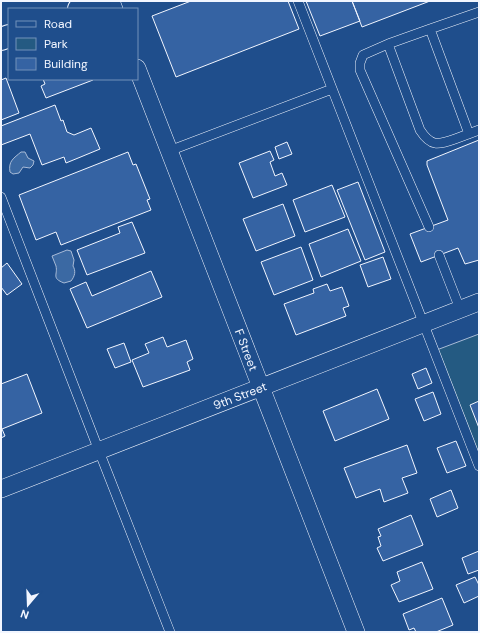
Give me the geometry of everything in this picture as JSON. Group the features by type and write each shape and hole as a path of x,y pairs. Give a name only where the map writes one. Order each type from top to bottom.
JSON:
{"street":[{"path":"82,8 100,1"},
{"name":"F Street","path":"138,71 356,632"},
{"name":"9th Street","path":"1,489 479,302"}],"lane":[{"path":"298,1 479,466"},
{"path":"428,227 360,70 360,63 363,55 388,44 479,12"},
{"path":"430,29 469,134"},
{"path":"388,44 420,130 429,141 435,144 441,144 479,130"},
{"path":"169,151 332,89"},
{"path":"1,197 170,632"},
{"path":"439,255 460,309"}],"green space":[{"path":"479,334 479,466 434,351"}],"shaded area":[{"path":"21,152 25,152 28,158 34,161 33,165 30,168 23,167 19,173 13,174 10,172 11,162"},
{"path":"67,250 71,251 74,260 73,266 75,274 71,281 64,283 56,278 56,266 52,256"}],"building":[{"path":"191,1 288,1 299,29 176,77 152,16"},
{"path":"306,1 352,1 360,21 320,36"},
{"path":"352,1 430,1 362,27"},
{"path":"6,78 19,113 1,120 1,80"},
{"path":"43,80 93,80 46,98 41,86 45,84"},
{"path":"55,105 61,121 63,120 67,132 74,135 91,128 100,149 66,163 64,157 42,165 30,134 1,145 1,126"},
{"path":"479,140 479,260 465,264 458,248 421,262 410,234 448,220 427,165 427,161"},
{"path":"287,142 292,154 279,159 275,147"},
{"path":"270,151 274,160 270,162 275,176 282,173 287,185 253,198 239,163"},
{"path":"128,152 133,165 136,164 150,199 147,200 151,210 61,245 56,232 36,240 19,195"},
{"path":"358,182 385,252 365,260 337,190"},
{"path":"332,185 345,217 305,232 293,200"},
{"path":"283,204 295,236 256,251 243,219"},
{"path":"132,222 145,253 87,275 77,250 120,233 118,227"},
{"path":"348,229 361,261 321,277 309,244"},
{"path":"301,247 313,280 274,295 261,262"},
{"path":"383,257 391,279 368,287 360,265"},
{"path":"7,263 22,284 7,295 1,287 1,268"},
{"path":"151,271 162,297 87,328 70,289 86,282 92,296"},
{"path":"327,284 330,291 342,287 349,306 343,308 346,316 296,335 284,304 314,293 313,289"},
{"path":"163,337 167,347 186,340 193,359 187,362 190,370 143,387 132,360 149,353 145,344"},
{"path":"124,343 131,362 115,368 107,349"},
{"path":"426,368 432,383 418,389 412,374"},
{"path":"27,374 42,413 2,429 5,436 1,438 1,384"},
{"path":"377,389 389,419 335,441 323,411"},
{"path":"433,392 441,414 424,421 415,399"},
{"path":"479,401 479,428 470,405"},
{"path":"456,441 466,466 447,473 437,448"},
{"path":"407,445 417,473 402,478 408,493 384,502 380,489 356,498 344,468"},
{"path":"451,490 458,508 437,517 430,499"},
{"path":"411,515 423,545 383,561 377,548 381,546 378,537 381,536 378,529"},
{"path":"479,551 479,570 468,574 462,558"},
{"path":"422,562 433,589 399,602 391,585 400,581 397,572"},
{"path":"475,577 479,585 479,596 464,603 456,585"},
{"path":"442,598 453,625 436,632 416,632 414,628 409,630 403,614"}]}
